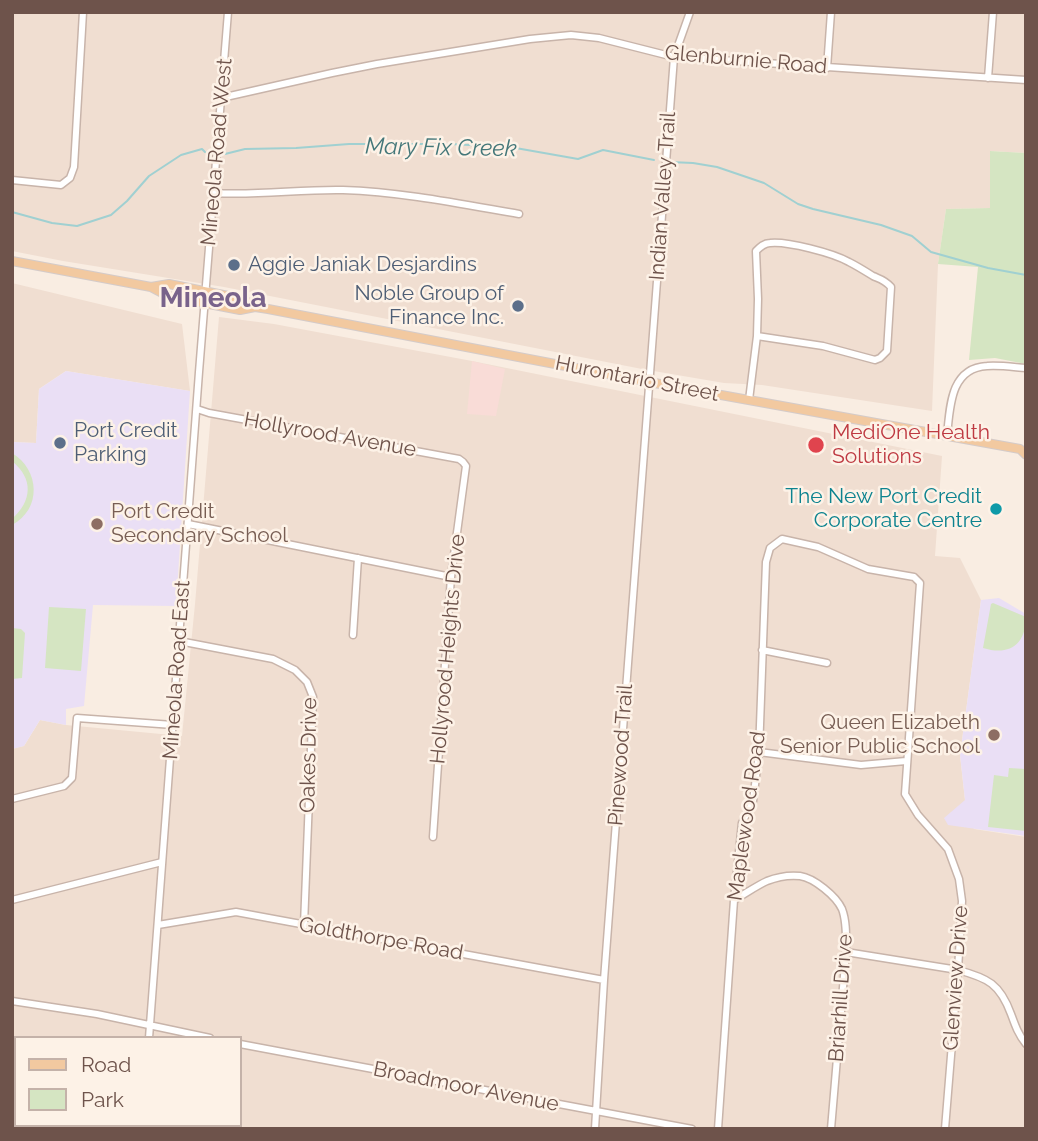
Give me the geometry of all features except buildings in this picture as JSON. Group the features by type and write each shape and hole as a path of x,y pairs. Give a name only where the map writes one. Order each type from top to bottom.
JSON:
{"main road":[{"name":"Hurontario Street","path":"12,261 151,287 168,296 240,310 255,307 1024,450"},
{"name":"Hurontario Street","path":"151,287 169,284 243,299 255,307"}],"street":[{"path":"12,180 61,185 70,178 74,167 83,12"},
{"name":"Mineola Road West","path":"205,303 228,12"},
{"name":"Indian Valley Trail","path":"649,382 674,57 690,12"},
{"path":"827,68 831,12"},
{"path":"988,78 993,12"},
{"name":"Glenburnie Road","path":"221,97 377,64 530,39 571,35 599,38 674,57 1026,80"},
{"path":"214,193 342,190 397,194 519,214"},
{"path":"749,400 757,336 756,251 761,246 768,243 789,245 836,256 891,287 887,351 875,360 823,346 757,336"},
{"name":"Mineola Road East","path":"149,1036 205,303"},
{"path":"947,436 953,390 969,370 984,366 1026,368"},
{"name":"Pinewood Trail","path":"595,1129 649,382"},
{"name":"Hollyrood Avenue","path":"197,409 459,459 463,462"},
{"name":"Hollyrood Heights Drive","path":"433,837 451,577 466,466 463,462"},
{"path":"188,524 451,577"},
{"name":"Maplewood Road","path":"718,1129 742,823 753,801 759,752 766,562 770,548 782,539 818,547 868,569 914,577 920,583 920,593"},
{"path":"353,635 358,558"},
{"name":"Glenview Drive","path":"920,593 905,794 918,815 948,849 959,879 962,901 945,1129"},
{"name":"Oakes Drive","path":"179,641 274,659 295,670 307,682 313,697 304,925"},
{"path":"762,650 827,663"},
{"path":"12,799 64,786 72,778 77,718 173,725"},
{"path":"759,752 861,765 906,761"},
{"path":"12,901 162,862"},
{"name":"Briarhill Drive","path":"734,900 767,881 802,876 831,895 841,908 846,926 846,952 831,1129"},
{"name":"Goldthorpe Road","path":"158,925 236,912 604,980"},
{"path":"846,952 974,974 994,985 1006,999 1019,1035 1026,1044"},
{"path":"12,1002 97,1014 200,1036"},
{"name":"Broadmoor Avenue","path":"242,1044 692,1129"}],"shaded area":[{"path":"12,12 1026,12 1026,153 991,151 990,208 946,209 938,264 932,411 762,385 724,383 224,287 12,251"},
{"path":"12,283 182,324 190,391 66,371 39,389 36,443 12,442"},
{"path":"219,317 274,324 472,361 942,456 935,556 960,558 981,600 960,755 965,800 974,829 1026,837 1026,1129 12,1129 12,749 24,746 40,720 182,736"},
{"path":"472,361 505,369 496,416 467,414"},
{"name":"Port Credit Secondary School","path":"66,371 190,391 176,606 93,605 84,706 66,709 66,725 40,720 24,746 12,749 12,442 36,443 39,389"},
{"name":"Queen Elizabeth Senior Public School","path":"999,598 1026,614 1026,836 948,825 944,818 965,800 960,755 981,600"}],"green space":[{"path":"990,151 1026,153 1026,364 995,358 969,360 978,267 938,264 946,209 990,208"},
{"path":"12,453 28,469 34,489 29,509 12,525 12,519 24,505 28,490 24,475 12,461"},
{"path":"993,603 1026,617 1023,635 1008,649 983,648"},
{"path":"49,607 86,609 81,671 45,668"},
{"path":"12,628 21,629 25,633 22,678 12,679"},
{"path":"1009,768 1026,769 1026,831 988,827 994,775 1008,777"}],"waterway":[{"name":"Mary Fix Creek","path":"225,154 245,149 349,144 449,144 510,147 578,159 603,150 654,160"},
{"name":"Mary Fix Creek","path":"12,212 52,223 77,226 111,215 149,176 181,155 202,149 205,152"},
{"name":"Mary Fix Creek","path":"670,162 717,167 764,183 798,204 881,225 912,236 931,252 988,268 1026,275"}],"place":[{"name":"Aggie Janiak Desjardins","path":"234,265"},
{"name":"Noble Group of Finance Inc.","path":"518,306"},
{"name":"Port Credit Parking","path":"60,443"},
{"name":"MediOne Health Solutions","path":"816,445"},
{"name":"The New Port Credit Corporate Centre","path":"996,509"},
{"name":"Port Credit Secondary School","path":"97,524"},
{"name":"Queen Elizabeth Senior Public School","path":"994,735"}],"district":[{"name":"Mineola","path":"213,299"}]}
